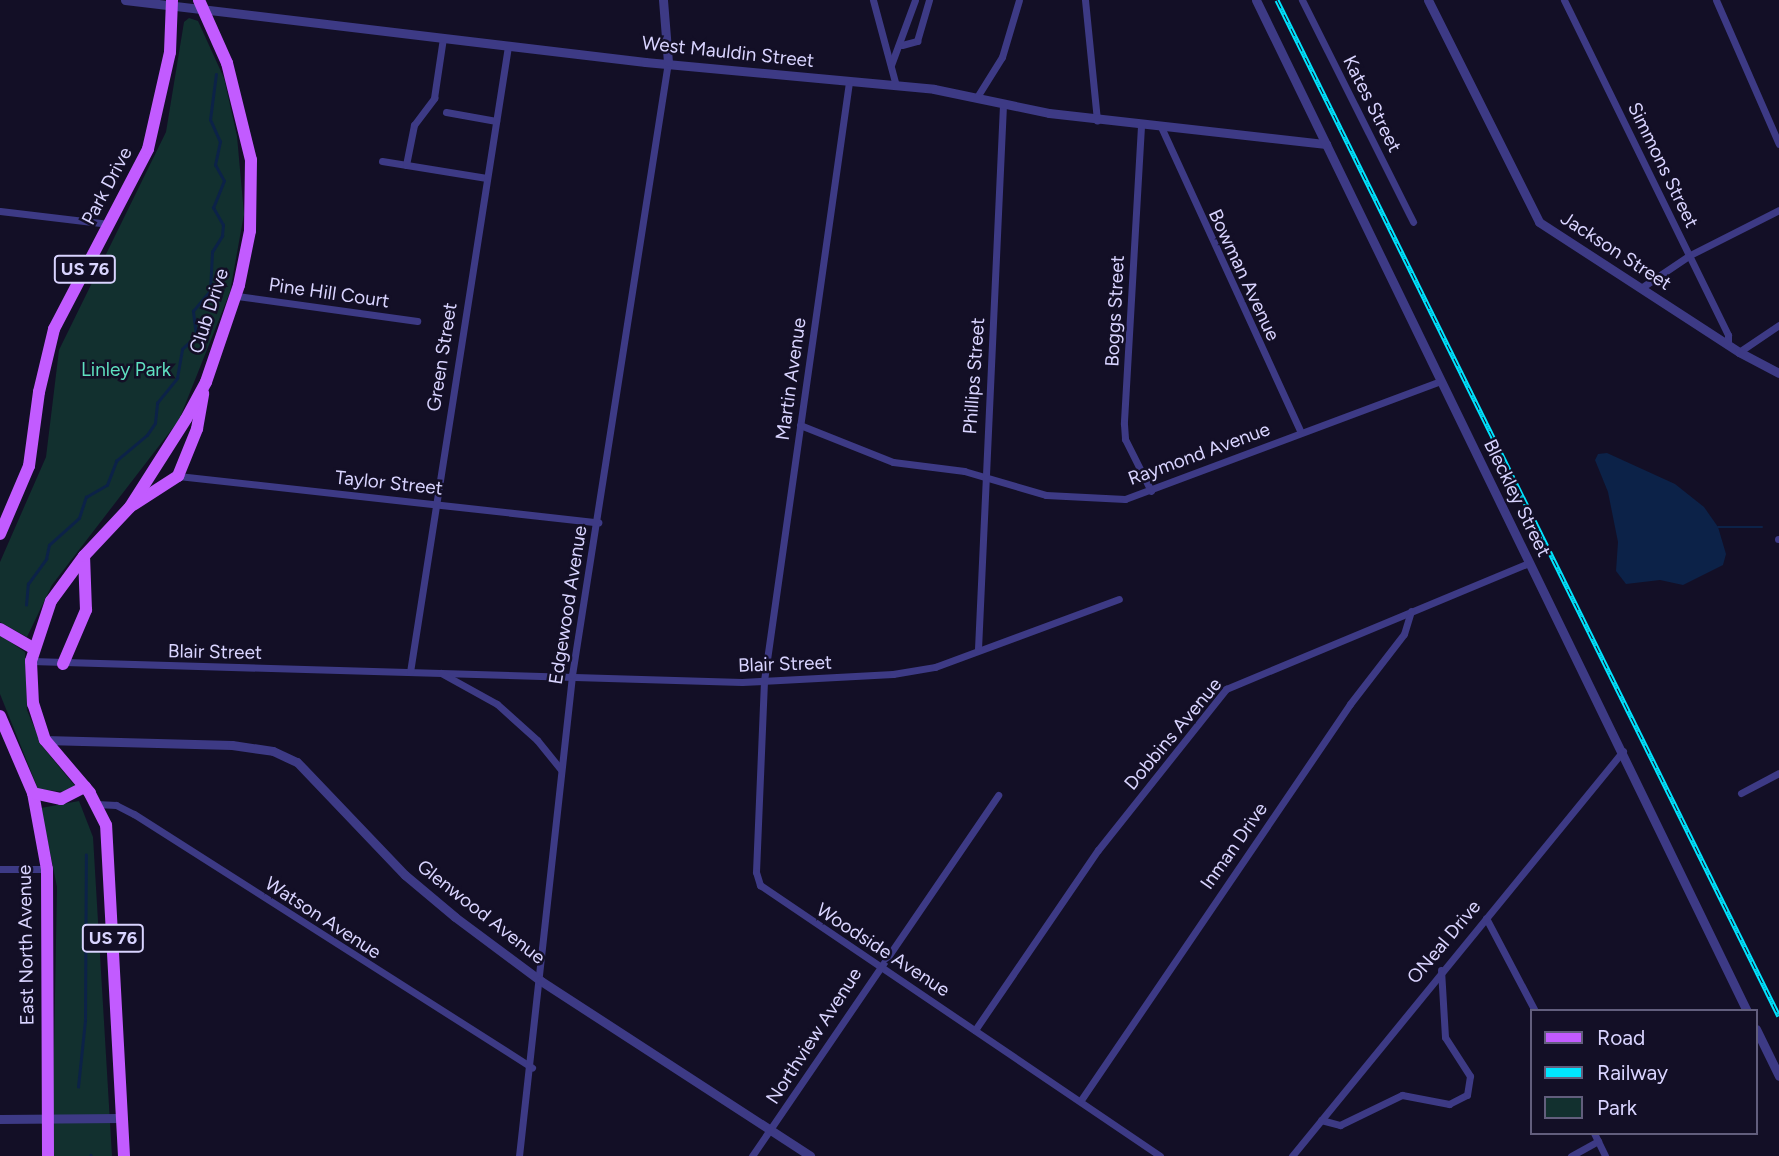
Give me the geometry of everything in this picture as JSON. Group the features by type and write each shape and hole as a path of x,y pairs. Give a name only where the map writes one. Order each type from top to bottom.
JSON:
{"main road":[{"name":"Park Drive","path":"0,534 29,466 39,392 54,329 148,149 157,121 170,52 173,3"},
{"name":"Club Drive","path":"32,655 51,601 84,556 130,506 206,382 237,296 250,231 251,160 234,83 202,5"},
{"path":"130,506 178,476 197,429 206,382"},
{"path":"63,664 86,610 84,556"},
{"path":"0,629 32,655"},
{"name":"US 76","path":"32,655 33,704 45,740 85,787 106,825 124,1156"},
{"name":"East North Avenue","path":"0,716 6,738 33,793 47,869 48,1156"},
{"path":"33,793 61,799 85,787"}],"street":[{"name":"West Mauldin Street","path":"125,0 202,5 508,47 896,86 1162,129 1326,144"},
{"path":"663,0 668,62"},
{"path":"873,0 896,86"},
{"path":"891,65 902,45 915,0"},
{"path":"902,45 913,45 917,41 929,0"},
{"path":"976,97 1002,57 1019,0"},
{"path":"1085,0 1097,120"},
{"name":"Bleckley Street","path":"1256,0 1747,1009"},
{"name":"Kates Street","path":"1302,0 1413,222"},
{"name":"Jackson Street","path":"1428,0 1539,222 1739,352 1779,373"},
{"name":"Simmons Street","path":"1564,0 1690,255 1728,335 1728,345"},
{"path":"1716,0 1779,144"},
{"path":"406,165 414,125 434,98 443,38"},
{"name":"Green Street","path":"410,672 434,503 508,47"},
{"name":"Edgewood Avenue","path":"519,1156 532,1068 572,675 668,62"},
{"name":"Martin Avenue","path":"764,681 849,82"},
{"name":"Phillips Street","path":"978,649 1003,105"},
{"path":"446,113 496,121"},
{"name":"Boggs Street","path":"1141,126 1124,424 1125,439 1151,491"},
{"name":"Bowman Avenue","path":"1162,129 1301,433"},
{"path":"382,161 487,178"},
{"path":"1641,288 1690,255 1779,210"},
{"path":"0,211 109,224"},
{"name":"Pine Hill Court","path":"237,296 417,321"},
{"path":"1739,352 1779,325"},
{"name":"Raymond Avenue","path":"800,425 893,462 984,477 1046,495 1083,499 1125,499 1441,381"},
{"name":"Taylor Street","path":"178,476 598,522"},
{"name":"Dobbins Avenue","path":"975,1030 1098,850 1226,689 1529,563"},
{"name":"Blair Street","path":"32,655 63,664 764,681 919,672 1119,599"},
{"name":"Inman Drive","path":"1081,1100 1350,704 1404,634 1411,611"},
{"name":"Blair Street","path":"441,673 497,704 537,740 561,770"},
{"name":"Woodside Avenue","path":"764,681 756,872 760,885 1160,1156"},
{"name":"Glenwood Avenue","path":"45,740 232,745 273,751 297,762 405,875 541,981 810,1156"},
{"name":"ONeal Drive","path":"1292,1156 1441,969 1623,751"},
{"path":"1741,793 1778,775"},
{"name":"Northview Avenue","path":"752,1156 771,1131 878,964 998,795"},
{"name":"Watson Avenue","path":"95,804 116,805 134,814 532,1068"},
{"path":"0,869 47,869"},
{"path":"1486,918 1494,927 1534,1009"},
{"path":"1321,1120 1340,1125 1402,1095 1449,1104 1466,1095 1470,1076 1445,1037 1441,969"},
{"path":"1758,1033 1779,1076"},
{"path":"0,1119 121,1118"},
{"path":"1571,1156 1596,1137 1605,1156"}],"green space":[{"name":"Linley Park","path":"189,18 198,21 224,78 237,136 244,214 230,292 179,420 52,585 27,637 0,622 0,562 46,457 59,350 166,132 184,22"},
{"path":"0,635 25,652 27,710 42,746 75,786 65,792 38,789 0,694"},
{"path":"79,801 93,837 112,1156 52,1156 57,887 41,808"}],"water":[{"path":"1607,453 1675,484 1704,507 1718,527 1726,554 1723,565 1683,585 1660,580 1626,584 1616,571 1618,542 1608,492 1595,460 1598,454"}],"waterway":[{"path":"26,605 28,584 46,559 49,545 79,518 86,497 107,485 116,461 147,435 155,423 157,403 177,378 182,349 196,336 193,311 210,291 212,252 222,236 223,225 213,208 224,181 215,165 220,142 210,120 216,74"},
{"path":"1718,527 1762,527"},
{"path":"78,1087 85,1020 86,855"}],"railway":[{"path":"1277,0 1779,1016"}]}
